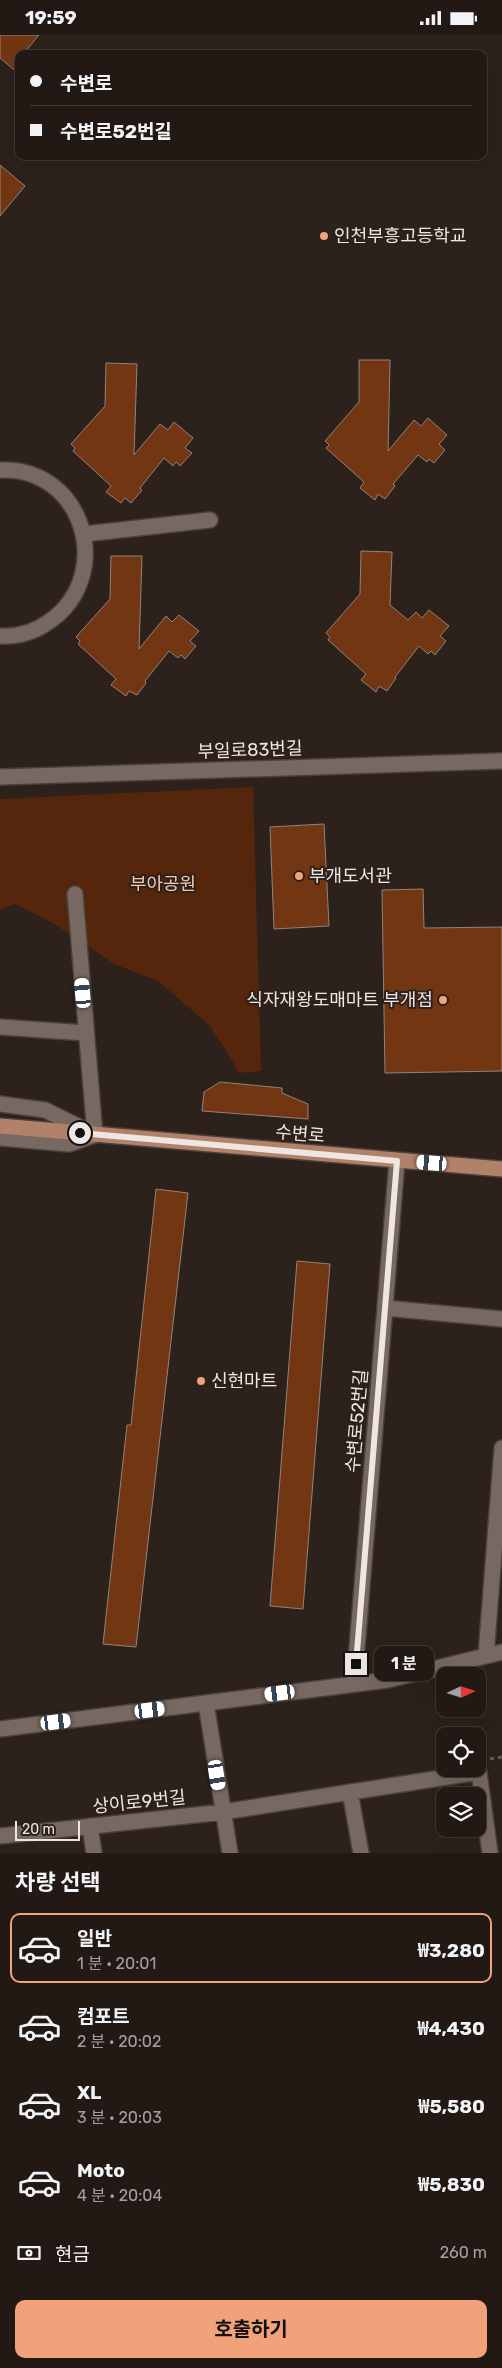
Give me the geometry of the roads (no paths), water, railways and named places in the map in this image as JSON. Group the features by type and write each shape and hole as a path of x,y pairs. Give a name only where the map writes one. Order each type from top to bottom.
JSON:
{"main road":[{"name":"수변로","path":"0,1126 502,1169"}],"street":[{"path":"0,471 12,470 36,476 58,490 74,510 84,534 86,562 78,589 62,613 40,629 12,637 0,636"},
{"path":"84,534 210,520"},
{"name":"부일로83번길","path":"0,777 502,761"},
{"path":"75,895 95,1135"},
{"path":"0,1027 86,1033"},
{"name":"수변로","path":"0,1105 45,1110 95,1135"},
{"name":"수변로","path":"0,1138 69,1144 95,1135"},
{"name":"수변로52번길","path":"354,1684 397,1161"},
{"path":"385,1308 502,1319"},
{"path":"486,1656 502,1448"},
{"path":"0,1729 388,1680 502,1652"},
{"path":"206,1703 230,1853"},
{"name":"상이로9번길","path":"0,1836 223,1812 479,1771 490,1853"},
{"path":"350,1792 361,1853"},
{"path":"90,1826 94,1853"}],"place":[{"name":"인천부흥고등학교","path":"324,236"},
{"name":"부개도서관","path":"299,876"},
{"name":"식자재왕도매마트 부개점","path":"443,1000"},
{"name":"신현마트","path":"201,1381"}],"park label":[{"name":"부아공원","path":"163,884"}]}
